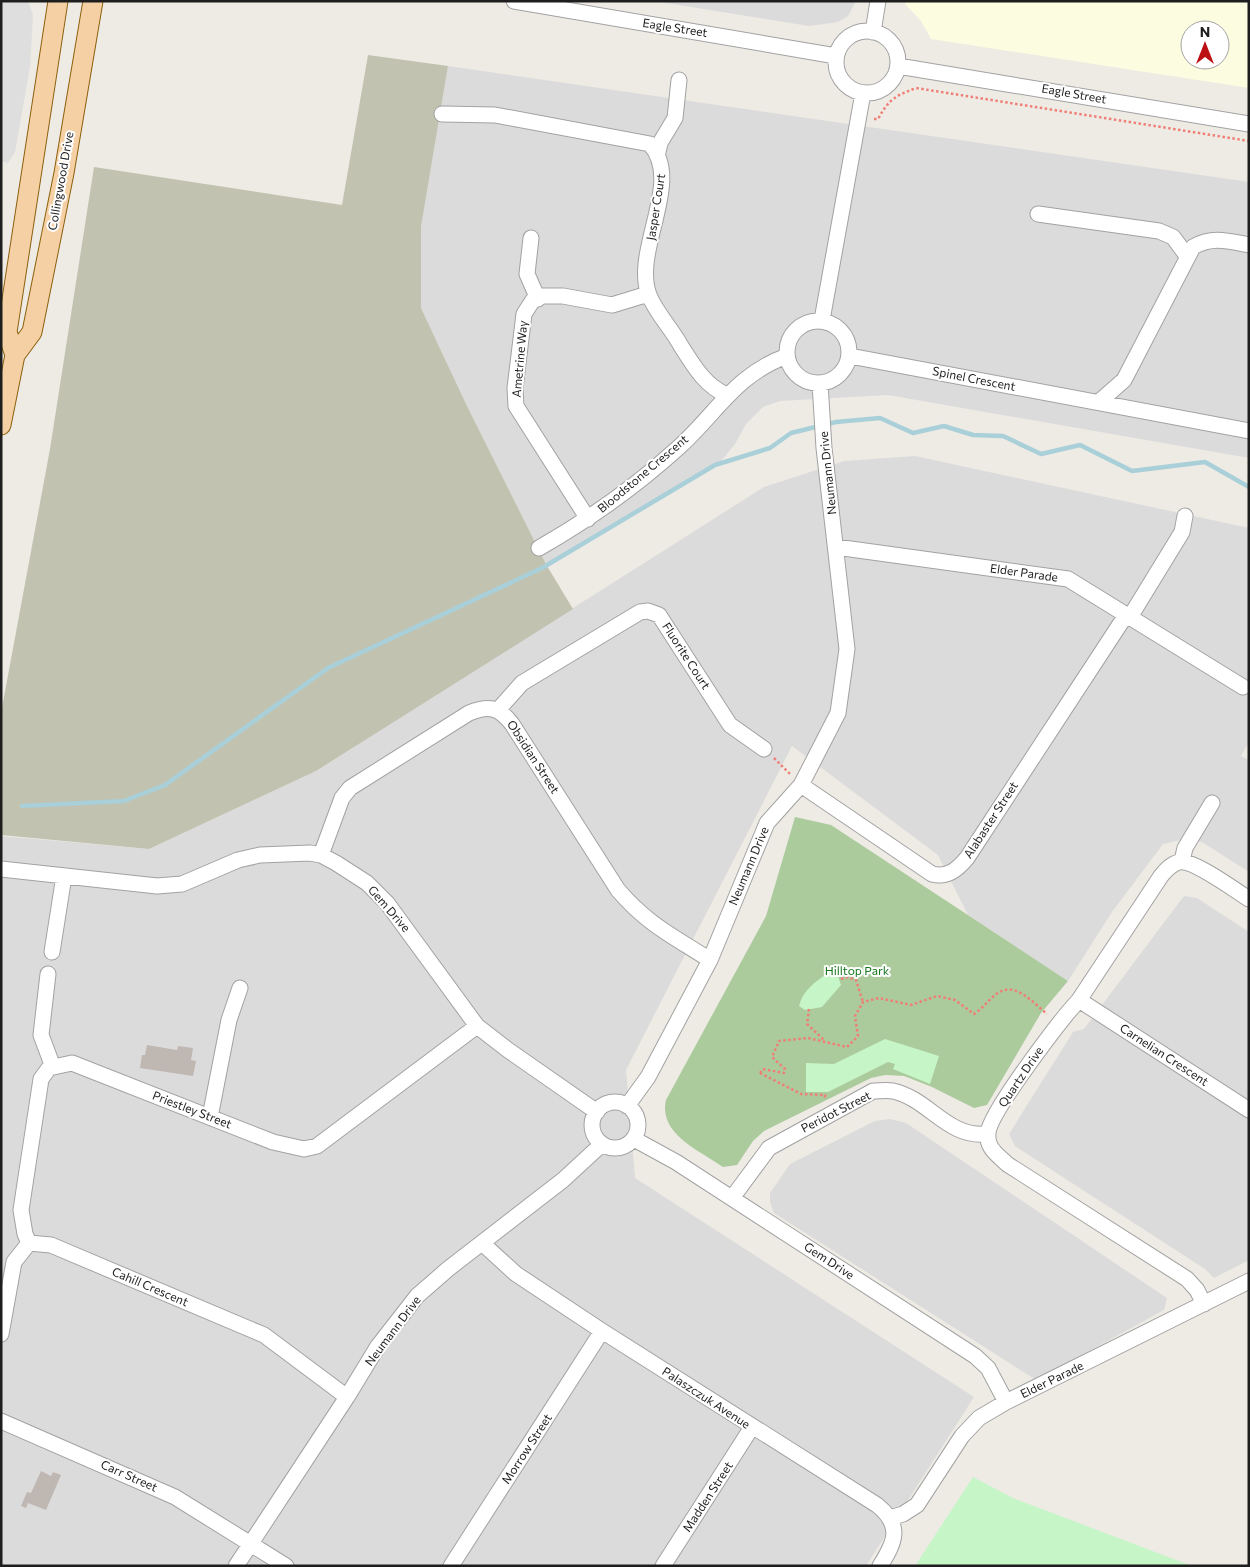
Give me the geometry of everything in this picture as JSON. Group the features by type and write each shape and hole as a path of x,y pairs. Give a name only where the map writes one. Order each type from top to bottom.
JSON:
{"main road":[{"name":"Collingwood Drive","path":"1,425 8,354 7,332 58,1"},
{"name":"Collingwood Drive","path":"8,354 32,332 64,173 93,1"}],"street":[{"name":"Eagle Street","path":"514,1 836,56"},
{"path":"873,32 878,1"},
{"path":"864,31 873,32 882,35 895,48 898,66 890,84 873,93 863,93 845,84 836,66 836,56 846,39 864,31"},
{"name":"Eagle Street","path":"898,66 1249,124"},
{"path":"658,152 660,143 675,118 679,80"},
{"path":"822,320 857,117 863,93"},
{"path":"442,114 495,116 601,133 650,144 658,152"},
{"name":"Jasper Court","path":"648,294 648,258 663,174 658,152"},
{"path":"1038,214 1159,231 1173,237 1186,256"},
{"path":"531,238 527,274 538,299 542,296 563,296 612,305 648,294 701,376 727,395"},
{"path":"1099,402 1124,380 1186,256 1193,247 1207,240 1215,239 1249,245"},
{"name":"Ametrine Way","path":"538,299 533,300 524,314 516,380 516,406 588,519"},
{"path":"813,320 830,322 843,332 850,347 850,356 843,371 836,377 820,383 804,380 798,376 789,363 787,356 790,337 796,329 813,320"},
{"name":"Bloodstone Crescent","path":"539,548 588,519 678,448 727,395 753,372 787,356"},
{"name":"Spinel Crescent","path":"850,356 1249,431"},
{"name":"Neumann Drive","path":"628,1106 648,1077 710,960 767,823 801,785 838,713 847,648 824,448 820,383"},
{"name":"Alabaster Street","path":"801,785 932,874 941,876 951,873 967,858 1128,616 1182,532 1184,516"},
{"name":"Elder Parade","path":"836,547 1068,579 1243,687"},
{"name":"Fluorite Court","path":"498,710 522,683 640,612 648,611 659,615 730,724 764,749"},
{"name":"Obsidian Street","path":"321,855 342,798 350,788 469,713 482,708 498,710 512,724 618,890 629,903 651,924 710,960"},
{"path":"1212,802 1185,848 1182,861 1194,865 1249,899"},
{"name":"Gem Drive","path":"1,869 157,886 182,884 238,860 260,855 310,853 321,855 367,883 388,903 478,1026 515,1056 597,1112"},
{"name":"Quartz Drive","path":"987,1134 991,1123 1013,1088 1062,1017 1079,1000 1161,876 1170,866 1182,861"},
{"path":"52,952 64,876"},
{"path":"1,1334 14,1262 29,1243 25,1234 21,1210 41,1080 49,1068 53,1067 41,1035 48,974"},
{"path":"210,1117 229,1020 240,988"},
{"name":"Carnelian Crescent","path":"1079,1000 1249,1110"},
{"name":"Priestley Street","path":"53,1067 72,1063 289,1147 304,1149 317,1146 478,1026"},
{"name":"Peridot Street","path":"732,1198 769,1148 873,1092 893,1091 912,1099 962,1132 977,1135 987,1134"},
{"path":"613,1103 628,1106 637,1118 638,1125 634,1138 623,1147 616,1148 602,1144 597,1140 592,1127 597,1112 606,1104 613,1103"},
{"path":"987,1134 990,1149 1007,1164 1187,1279 1198,1290 1204,1304"},
{"name":"Gem Drive","path":"634,1138 732,1198 975,1356 988,1368 1006,1402"},
{"name":"Neumann Drive","path":"236,1566 347,1397 378,1346 417,1296 563,1180 602,1144"},
{"name":"Cahill Crescent","path":"29,1243 51,1245 264,1335 347,1397"},
{"name":"Palaszczuk Avenue","path":"482,1243 516,1274 752,1427 878,1505 890,1518"},
{"name":"Elder Parade","path":"890,1518 903,1514 917,1505 962,1436 979,1418 1006,1402 1249,1281"},
{"name":"Morrow Street","path":"451,1566 602,1331"},
{"name":"Carr Street","path":"1,1421 176,1497 286,1566"},
{"name":"Madden Street","path":"663,1566 752,1427"},
{"path":"880,1566 894,1541 894,1529 890,1518"}],"path":[{"path":"857,117 878,119 887,103 897,95 916,88 1249,141"},
{"path":"764,749 801,785"},
{"path":"841,979 848,977 856,980 863,1002"},
{"path":"825,1104 825,1095 801,1094 791,1091 760,1073 763,1070 784,1073 785,1070 772,1057 779,1040 808,1038 847,1047 858,1036 855,1016 863,1002 879,998 911,1005 937,996 955,1000 974,1014 983,1008 996,994 1008,988 1017,990 1044,1011"},
{"path":"809,1009 807,1024 826,1042"}],"shaded area":[{"path":"1,1 28,1 33,15 30,67 15,152 8,163 1,161"},
{"path":"654,1 856,1 848,16 838,22 809,26"},
{"path":"906,1 1249,1 1249,88 931,39 921,21 905,4"},
{"path":"368,55 448,66 421,227 421,308 467,406 547,566 573,609 316,771 149,849 1,835 1,713 50,449 94,167 342,205"},
{"path":"448,66 1249,182 1249,458 888,395 780,401 763,407 746,424 735,444 722,460 547,566 467,406 421,308 421,227"},
{"path":"915,456 1249,528 1249,742 1241,756 1249,760 1249,872 1202,842 1181,840 1163,844 1112,912 1068,981 968,915 938,855 792,746 626,1070 635,1178 974,1397 866,1566 1,1566 1,836 149,849 316,771 764,487 844,461"},
{"path":"1184,896 1197,898 1249,932 1249,1260 1214,1278 1205,1269 1015,1146 1009,1134 1073,1032 1084,1029"},
{"path":"890,1119 906,1123 1167,1298 1164,1310 1036,1380 774,1213 770,1202 770,1193 790,1164 875,1121"}],"green space":[{"name":"Hilltop Park","path":"795,817 831,825 1068,981 1041,1013 987,1105 974,1108 932,1087 904,1076 885,1075 871,1078 764,1131 753,1141 737,1165 723,1167 693,1148 674,1132 668,1123 665,1112 666,1100 766,916"},
{"path":"828,973 838,976 841,985 822,1007 805,1010 799,1006 801,1000 814,983"},
{"path":"885,1039 939,1056 930,1084 893,1069 895,1064 888,1062 828,1092 806,1092 806,1063 834,1064"},
{"path":"973,1477 1013,1498 1192,1566 915,1566"}],"building":[{"path":"147,1045 177,1050 178,1046 193,1048 191,1060 196,1061 193,1076 140,1068 142,1055 145,1055"},
{"path":"41,1471 51,1476 53,1472 61,1475 46,1510 28,1503 26,1508 21,1506 27,1492 31,1493"}],"waterway":[{"path":"22,806 124,801 165,785 328,668 542,568 715,465 770,448 791,433 836,422 880,418 913,433 944,426 973,435 1003,436 1041,454 1080,445 1132,471 1205,462 1249,487"}]}
